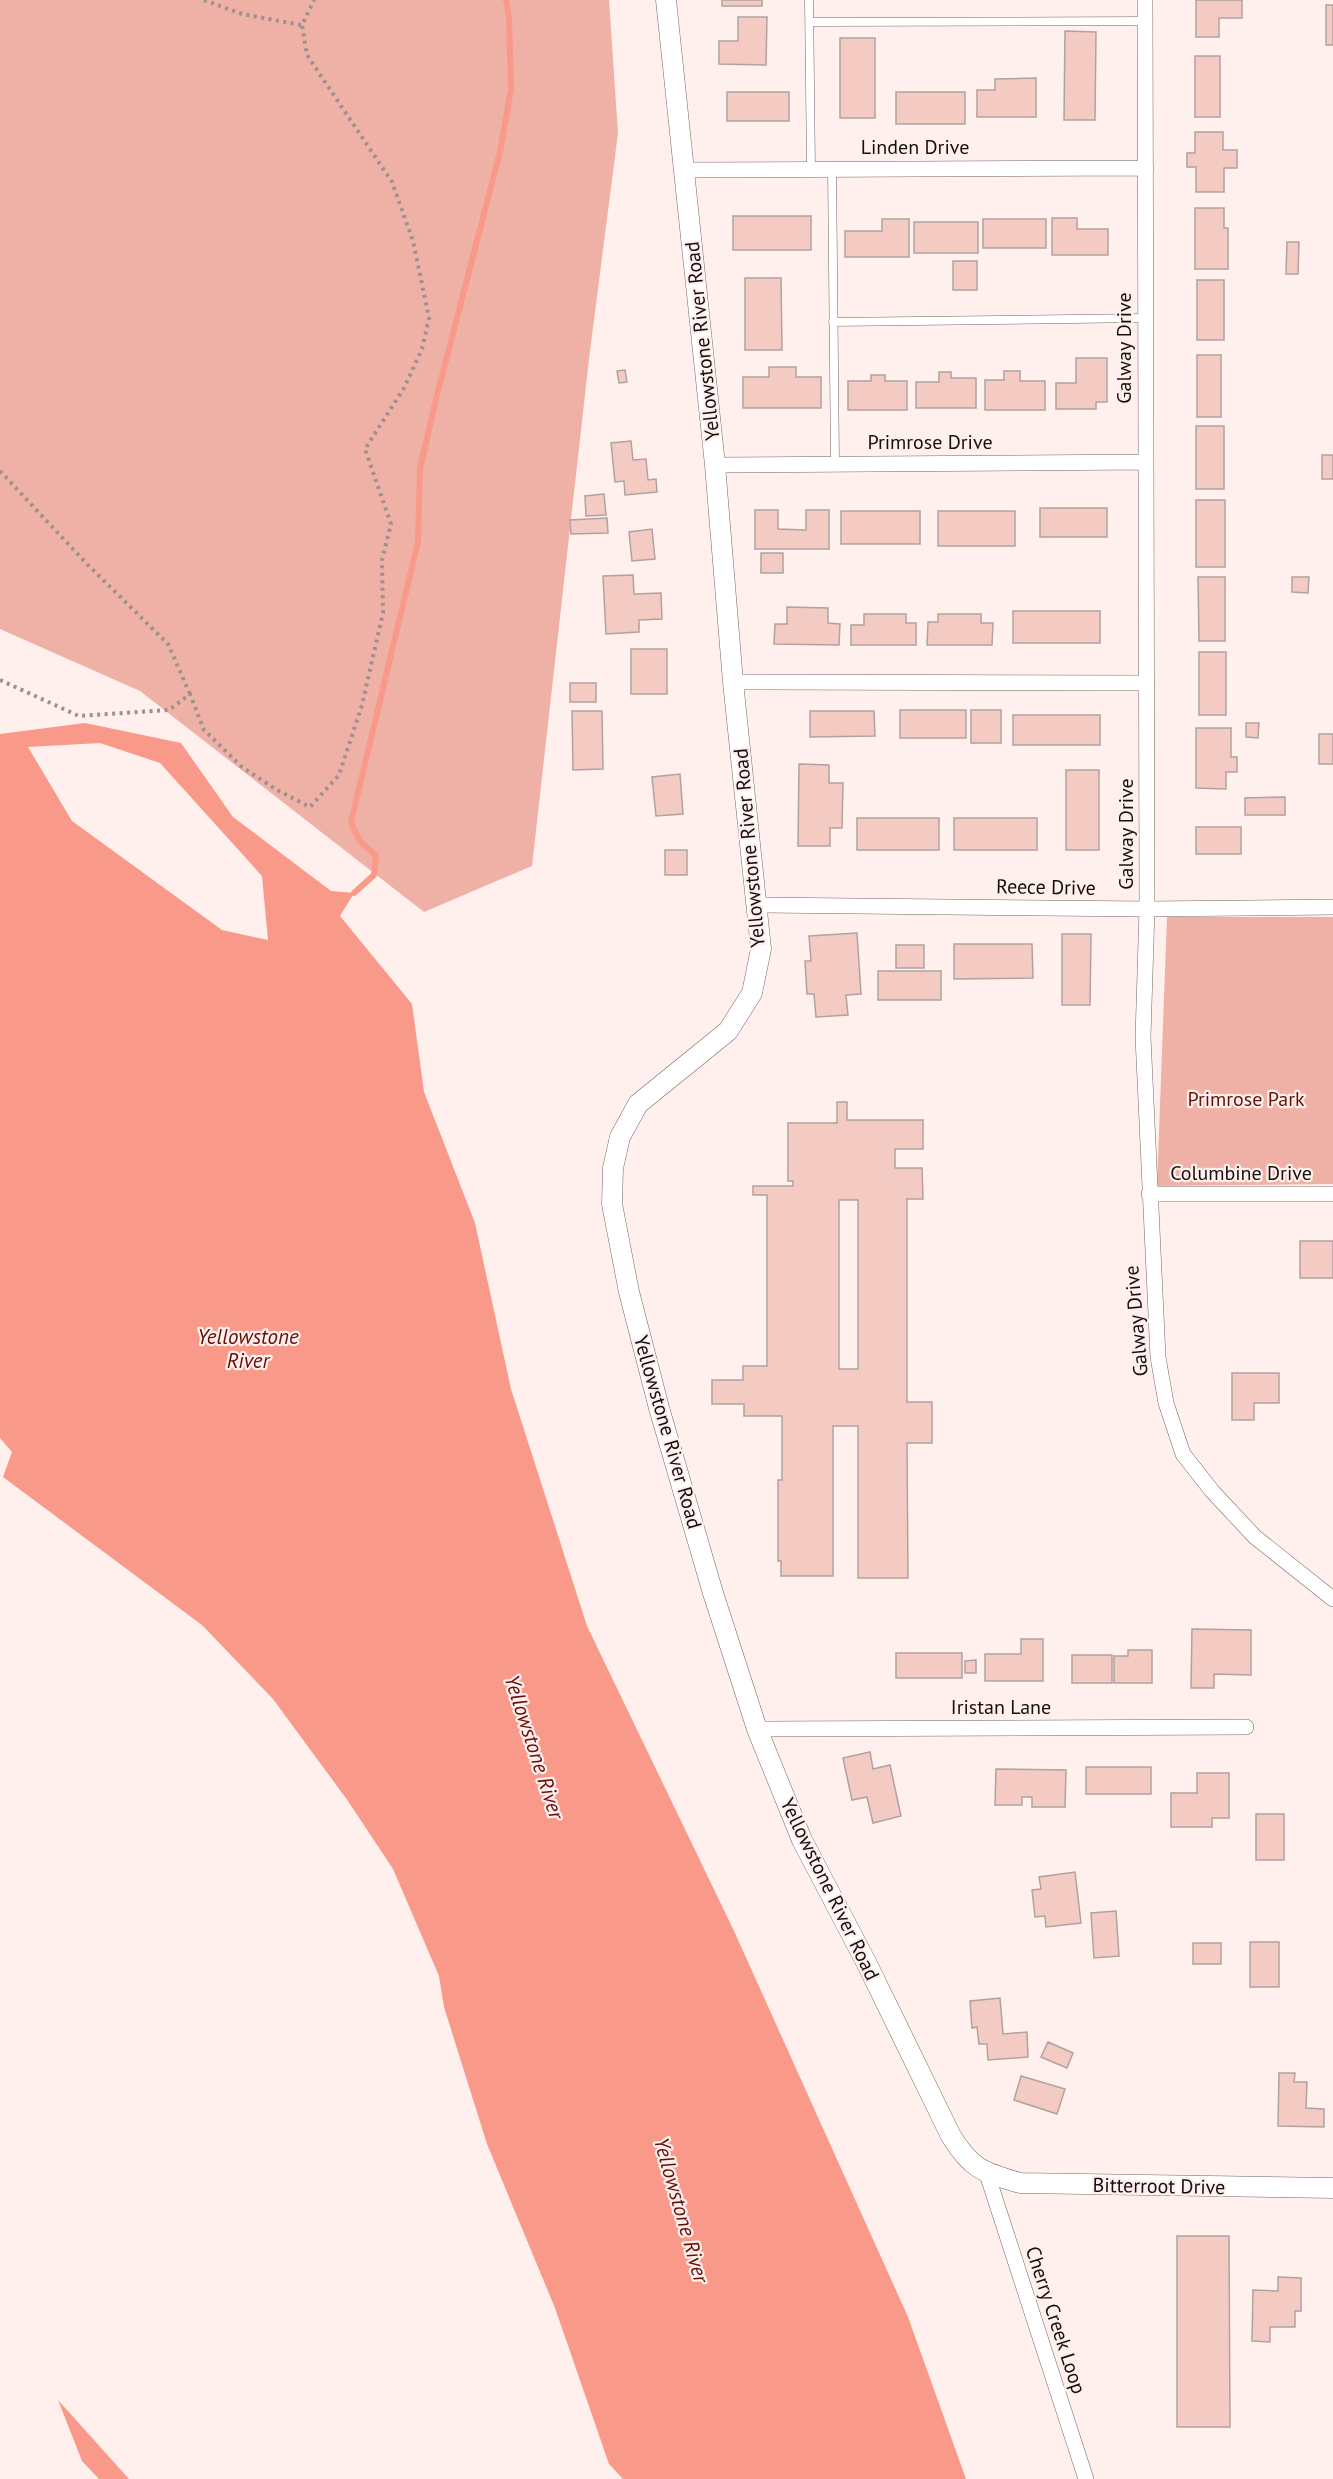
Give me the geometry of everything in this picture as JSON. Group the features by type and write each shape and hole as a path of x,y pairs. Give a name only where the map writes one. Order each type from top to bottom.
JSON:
{"street":[{"name":"Yellowstone River Road","path":"666,0 715,465 733,682 758,905 760,950 752,993 728,1031 638,1104 620,1137 613,1168 612,1204 629,1292 659,1408 710,1582 757,1729 802,1840 867,1964 951,2136 965,2159 987,2174"},
{"name":"Galway Drive","path":"1145,0 1147,909 1143,1037 1158,1356 1166,1403 1183,1454 1212,1491 1255,1537 1333,1599"},
{"name":"Linden Drive","path":"683,170 1146,168"},
{"name":"Primrose Drive","path":"715,465 1145,462"},
{"path":"733,682 1147,683"},
{"name":"Reece Drive","path":"758,905 1147,909 1333,907"},
{"name":"Columbine Drive","path":"1149,1194 1333,1194"},
{"name":"Iristan Lane","path":"757,1729 1246,1727"},
{"name":"Bitterroot Drive","path":"987,2174 1020,2183 1333,2188"},
{"name":"Cherry Creek Loop","path":"987,2174 1086,2479"}],"lane":[{"path":"809,0 811,168"},
{"path":"810,22 1145,21"},
{"path":"832,168 835,463"},
{"path":"833,322 1145,318"}],"path":[{"path":"204,0 242,14 302,25"},
{"path":"0,471 86,563 168,644 204,730 242,767 277,790 310,807 339,775 362,705 383,613 382,560 391,524 364,449 404,388 422,349 429,318 413,241 392,182 307,55 302,25 314,0"},
{"path":"0,680 79,716 169,710 190,694"}],"green space":[{"path":"0,0 609,0 618,133 589,359 532,866 424,912 140,691 0,629"},
{"name":"Primrose Park","path":"1167,917 1333,917 1333,1184 1157,1186"}],"water":[{"name":"Yellowstone River","path":"85,723 181,743 233,817 331,891 354,893 340,916 412,1004 424,1092 475,1223 511,1389 587,1626 734,1931 908,2317 966,2479 623,2479 609,2464 555,2308 487,2144 444,2007 439,1976 393,1869 348,1801 273,1699 202,1625 3,1477 12,1452 0,1438 0,734","holes":["100,743 160,763 262,876 268,940 222,930 72,821 28,747"]},
{"path":"58,2400 129,2479 99,2479 82,2461"}],"building":[{"path":"722,0 762,0 762,6 722,6"},
{"path":"1196,0 1242,0 1242,18 1219,18 1219,37 1196,37"},
{"path":"1326,5 1333,5 1333,45 1326,45"},
{"path":"738,17 767,17 766,65 719,64 719,41 738,41"},
{"path":"1065,31 1096,32 1095,120 1064,120"},
{"path":"840,38 875,38 875,118 840,118"},
{"path":"1195,56 1220,56 1220,117 1195,117"},
{"path":"1036,78 1036,117 977,117 977,90 995,90 995,79"},
{"path":"727,92 789,92 789,121 727,121"},
{"path":"896,92 965,92 965,124 896,124"},
{"path":"1195,132 1223,132 1223,150 1237,150 1237,168 1224,168 1224,192 1196,192 1196,167 1187,167 1187,153 1195,153"},
{"path":"1195,208 1224,208 1224,228 1228,228 1228,269 1195,269"},
{"path":"733,216 811,216 811,250 733,250"},
{"path":"1052,218 1077,218 1077,229 1108,229 1108,255 1052,255"},
{"path":"882,219 909,219 909,257 845,257 845,231 882,231"},
{"path":"983,219 1046,219 1046,248 983,248"},
{"path":"914,222 978,222 978,253 914,253"},
{"path":"1287,242 1299,242 1298,274 1286,274"},
{"path":"953,261 977,261 977,290 953,290"},
{"path":"745,278 781,278 782,350 745,350"},
{"path":"1197,280 1224,280 1224,340 1197,340"},
{"path":"1197,355 1221,355 1221,417 1197,417"},
{"path":"1076,358 1107,358 1107,402 1096,402 1096,409 1056,409 1056,383 1076,383"},
{"path":"769,367 796,367 796,377 821,377 821,408 743,408 743,377 769,377"},
{"path":"625,370 627,382 619,383 617,371"},
{"path":"1004,371 1020,371 1020,381 1045,381 1045,410 985,410 985,380 1004,380"},
{"path":"939,372 951,372 951,378 976,378 976,408 916,408 916,382 939,382"},
{"path":"871,375 885,375 885,381 907,381 907,410 848,410 848,381 871,381"},
{"path":"1196,426 1224,426 1224,489 1196,489"},
{"path":"631,441 633,460 646,459 648,480 656,479 657,492 625,495 624,481 615,482 611,443"},
{"path":"1322,455 1333,455 1333,479 1322,479"},
{"path":"604,494 606,515 586,516 585,496"},
{"path":"1196,500 1225,500 1225,567 1196,567"},
{"path":"1040,508 1107,508 1107,537 1040,537"},
{"path":"755,510 778,510 778,529 806,530 806,510 829,510 829,549 755,549"},
{"path":"841,511 920,511 920,544 841,544"},
{"path":"938,511 1015,511 1015,546 938,546"},
{"path":"607,518 608,533 571,534 570,520"},
{"path":"652,529 655,559 632,561 629,532"},
{"path":"761,553 783,553 783,573 761,573"},
{"path":"633,575 634,594 661,593 662,619 639,620 639,632 606,634 603,576"},
{"path":"1198,577 1225,577 1225,641 1199,641"},
{"path":"1292,577 1309,577 1308,593 1292,592"},
{"path":"787,607 828,608 828,623 840,624 839,645 774,644 775,624 787,624"},
{"path":"1013,611 1100,611 1100,643 1013,643"},
{"path":"864,614 906,614 906,623 916,623 916,645 851,645 851,625 864,625"},
{"path":"938,614 981,614 981,623 993,623 992,645 927,645 928,622 938,622"},
{"path":"631,649 667,649 667,694 631,694"},
{"path":"1199,652 1226,652 1226,715 1199,715"},
{"path":"570,683 596,683 596,702 570,702"},
{"path":"900,710 966,710 966,738 900,738"},
{"path":"971,710 1001,710 1001,743 971,743"},
{"path":"572,711 602,711 603,769 573,770"},
{"path":"810,711 874,711 875,736 810,737"},
{"path":"1013,715 1100,715 1100,745 1013,745"},
{"path":"1246,723 1259,723 1258,738 1246,737"},
{"path":"1196,728 1231,728 1231,757 1237,757 1237,772 1226,772 1226,789 1196,788"},
{"path":"1319,734 1333,734 1333,764 1319,764"},
{"path":"799,764 829,765 829,783 843,783 842,828 830,828 830,846 798,846"},
{"path":"1066,770 1099,770 1099,850 1066,850"},
{"path":"680,774 683,814 656,816 652,777"},
{"path":"1285,797 1285,815 1245,815 1245,798"},
{"path":"857,818 939,818 939,850 857,850"},
{"path":"954,818 1037,818 1037,850 954,850"},
{"path":"1196,827 1241,827 1241,854 1196,854"},
{"path":"665,850 687,850 687,875 665,875"},
{"path":"857,933 861,994 846,995 848,1015 816,1017 814,994 807,994 805,961 811,961 809,936"},
{"path":"1062,934 1091,934 1090,1005 1062,1005"},
{"path":"954,944 1032,944 1033,978 954,979"},
{"path":"896,945 924,945 924,968 896,968"},
{"path":"878,971 941,971 941,1000 878,1000"},
{"path":"837,1102 847,1102 847,1120 923,1120 923,1149 895,1149 895,1168 922,1168 923,1199 907,1199 907,1402 932,1402 932,1443 907,1443 908,1578 858,1578 858,1426 833,1426 833,1576 781,1576 781,1561 778,1561 778,1480 782,1480 782,1416 744,1416 744,1404 712,1404 712,1380 743,1380 743,1366 767,1366 767,1195 753,1195 753,1186 793,1186 793,1181 788,1181 788,1123 837,1123","holes":["839,1200 858,1200 858,1369 839,1369"]},
{"path":"1300,1241 1333,1241 1333,1278 1300,1278"},
{"path":"1232,1373 1279,1373 1279,1403 1254,1403 1254,1420 1232,1420"},
{"path":"1192,1629 1251,1630 1251,1675 1214,1674 1214,1688 1191,1688"},
{"path":"1021,1639 1043,1639 1043,1681 985,1681 985,1654 1021,1654"},
{"path":"1128,1650 1152,1650 1152,1683 1114,1683 1114,1656 1128,1656"},
{"path":"896,1653 962,1653 962,1678 896,1678"},
{"path":"1072,1655 1112,1655 1112,1683 1072,1683"},
{"path":"976,1660 976,1673 965,1673 965,1661"},
{"path":"870,1752 873,1769 890,1765 901,1816 873,1823 867,1797 852,1800 843,1758"},
{"path":"1086,1767 1151,1767 1151,1794 1086,1794"},
{"path":"996,1769 1066,1770 1065,1807 1032,1807 1032,1797 1022,1797 1022,1805 995,1805"},
{"path":"1197,1773 1229,1773 1229,1818 1212,1818 1212,1827 1171,1827 1171,1793 1197,1793"},
{"path":"1256,1814 1284,1814 1284,1860 1256,1860"},
{"path":"1075,1872 1081,1923 1046,1927 1045,1916 1035,1917 1032,1890 1041,1889 1039,1877"},
{"path":"1116,1911 1119,1956 1094,1958 1091,1913"},
{"path":"1250,1942 1279,1942 1279,1987 1250,1987"},
{"path":"1193,1943 1221,1943 1221,1964 1193,1964"},
{"path":"1000,1998 1003,2034 1027,2032 1028,2057 988,2060 987,2044 979,2044 977,2027 972,2028 970,2001"},
{"path":"1048,2042 1073,2053 1067,2068 1041,2057"},
{"path":"1279,2073 1295,2073 1294,2082 1307,2082 1306,2108 1324,2109 1324,2127 1278,2126"},
{"path":"1021,2076 1065,2089 1057,2114 1014,2100"},
{"path":"1177,2236 1229,2236 1230,2427 1177,2427"},
{"path":"1278,2277 1301,2278 1301,2311 1295,2311 1295,2327 1270,2327 1270,2342 1252,2341 1253,2290 1278,2291"}],"waterway":[{"path":"354,893 374,875 376,856 359,840 351,822 418,542 420,469 500,152 511,89 509,17 506,0"}]}
